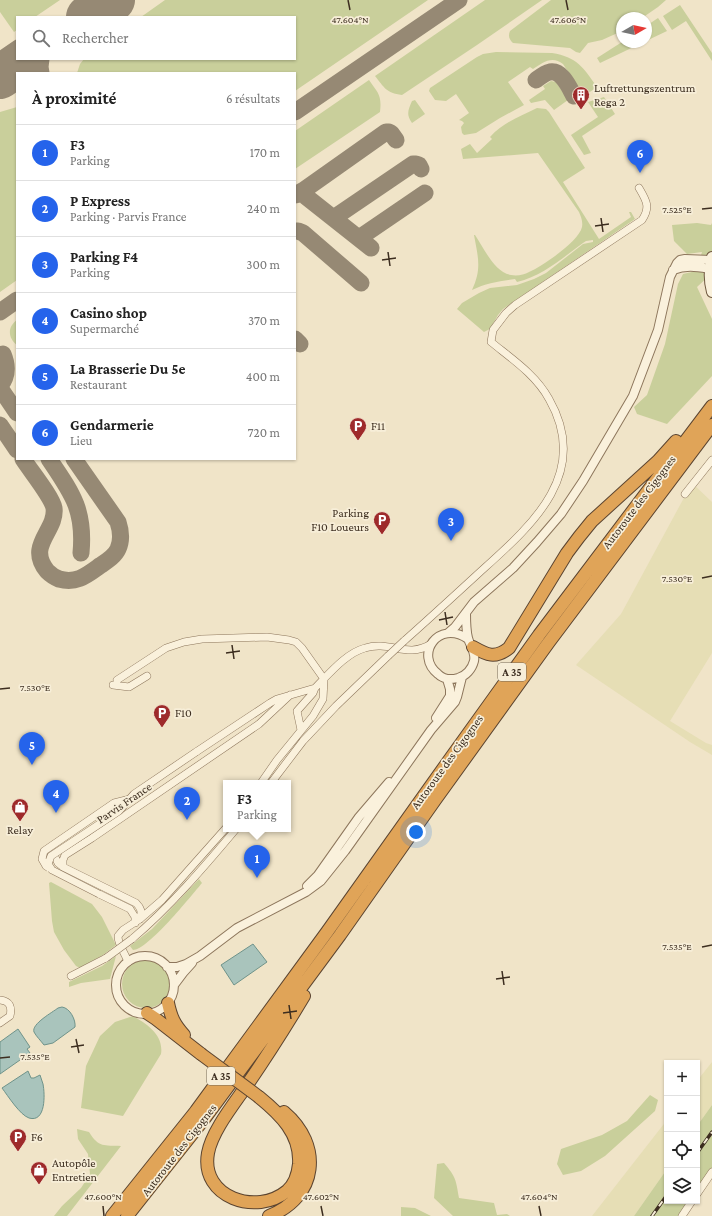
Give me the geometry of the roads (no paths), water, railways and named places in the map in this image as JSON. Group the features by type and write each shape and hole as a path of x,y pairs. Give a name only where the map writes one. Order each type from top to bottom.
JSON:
{"highway":[{"name":"Autoroute des Cigognes","path":"127,1216 204,1119 340,936 435,800 708,421 712,406"},
{"name":"Autoroute des Cigognes","path":"112,1216 196,1111 322,939 534,641 708,421"},
{"path":"470,643 485,654 494,655 503,653 509,648 567,553 592,521 658,461 684,433 708,421"},
{"path":"260,1095 284,1121 292,1134 298,1152 298,1169 296,1179 292,1187 279,1199 266,1205 246,1206 235,1203 227,1198 214,1184 208,1165 210,1148 219,1127 275,1043 340,936"},
{"path":"168,1003 171,1018 174,1023 202,1052"},
{"path":"147,1013 291,1117 304,1135 308,1146 310,1160 308,1176 305,1184 292,1202 285,1208 269,1216"}],"main road":[{"path":"711,262 710,278 712,292"}],"street":[{"path":"273,780 302,741 336,706 404,641 519,537 542,509 555,488 561,468 564,450 557,415 549,398 538,382 491,342 493,330 506,313 515,305 642,220 646,214 647,208 646,199 639,188"},
{"path":"301,730 297,711 313,693 315,688 342,662 357,651 365,648 386,646 405,650 416,650 422,649 431,644 441,634 448,632 455,627 474,602 513,568 537,542 560,514 583,481 633,396 658,330 670,277 677,263 680,260 685,259 711,262"},
{"path":"685,494 712,460"},
{"path":"431,644 428,658 430,666 434,672 447,679 462,677 467,673 472,667 474,654 466,631 466,613"},
{"path":"448,632 456,633 470,643"},
{"path":"147,676 129,687 115,683 166,648 184,642 267,637 296,642 324,679 323,699 313,716 263,780"},
{"path":"174,985 183,973 200,956 237,928 312,888 321,881 431,730 455,702 458,697 462,677"},
{"path":"431,730 450,696 450,689 447,679"},
{"path":"137,921 130,909 52,870 48,864 51,856 119,810 134,794 270,703 290,695 315,688"},
{"name":"Parvis France","path":"62,867 65,855 260,724 290,695"},
{"path":"194,759 204,762"},
{"path":"291,899 318,875 359,817 403,769"},
{"path":"128,962 118,941 118,936 123,930 137,921 166,896 223,831"},
{"path":"70,976 106,958 132,939 159,915 233,832"},
{"path":"345,850 346,836"},
{"path":"55,857 62,867 136,903 142,912 137,921"},
{"path":"149,956 155,957 162,961 168,967 174,985 173,994 168,1003 158,1010 141,1013 128,1007 122,1002 118,995 116,986 117,977 121,969 128,962 141,957 149,956"},
{"path":"168,967 181,966 200,956"},
{"path":"0,1000 9,1003 11,1010 10,1016 0,1023"},
{"path":"700,1190 712,1172"},
{"path":"682,1216 690,1204"}],"water":[{"path":"253,944 267,962 234,985 221,965"},
{"path":"62,1007 68,1010 72,1015 75,1021 75,1027 53,1043 44,1045 35,1034 34,1029 43,1018"},
{"path":"18,1029 30,1047 27,1049 30,1053 0,1074 0,1042"},
{"path":"28,1071 31,1078 40,1075 44,1089 43,1107 39,1116 35,1118 29,1118 22,1113 14,1105 2,1088"}],"railway":[{"path":"700,1149 712,1132"},
{"path":"652,1216 664,1199"}],"place":[{"name":"Luftrettungszentrum Rega 2","path":"581,110"},
{"name":"Gendarmerie","path":"640,173"},
{"name":"F11","path":"358,441"},
{"name":"Parking F10 Loueurs","path":"382,535"},
{"name":"Parking F4","path":"451,541"},
{"name":"F10","path":"162,728"},
{"name":"La Brasserie Du 5e","path":"32,765"},
{"name":"Casino shop","path":"56,813"},
{"name":"P Express","path":"187,820"},
{"name":"Relay","path":"20,822"},
{"name":"F3","path":"257,878"},
{"name":"F6","path":"18,1152"},
{"name":"Autopôle Entretien","path":"39,1185"}]}
